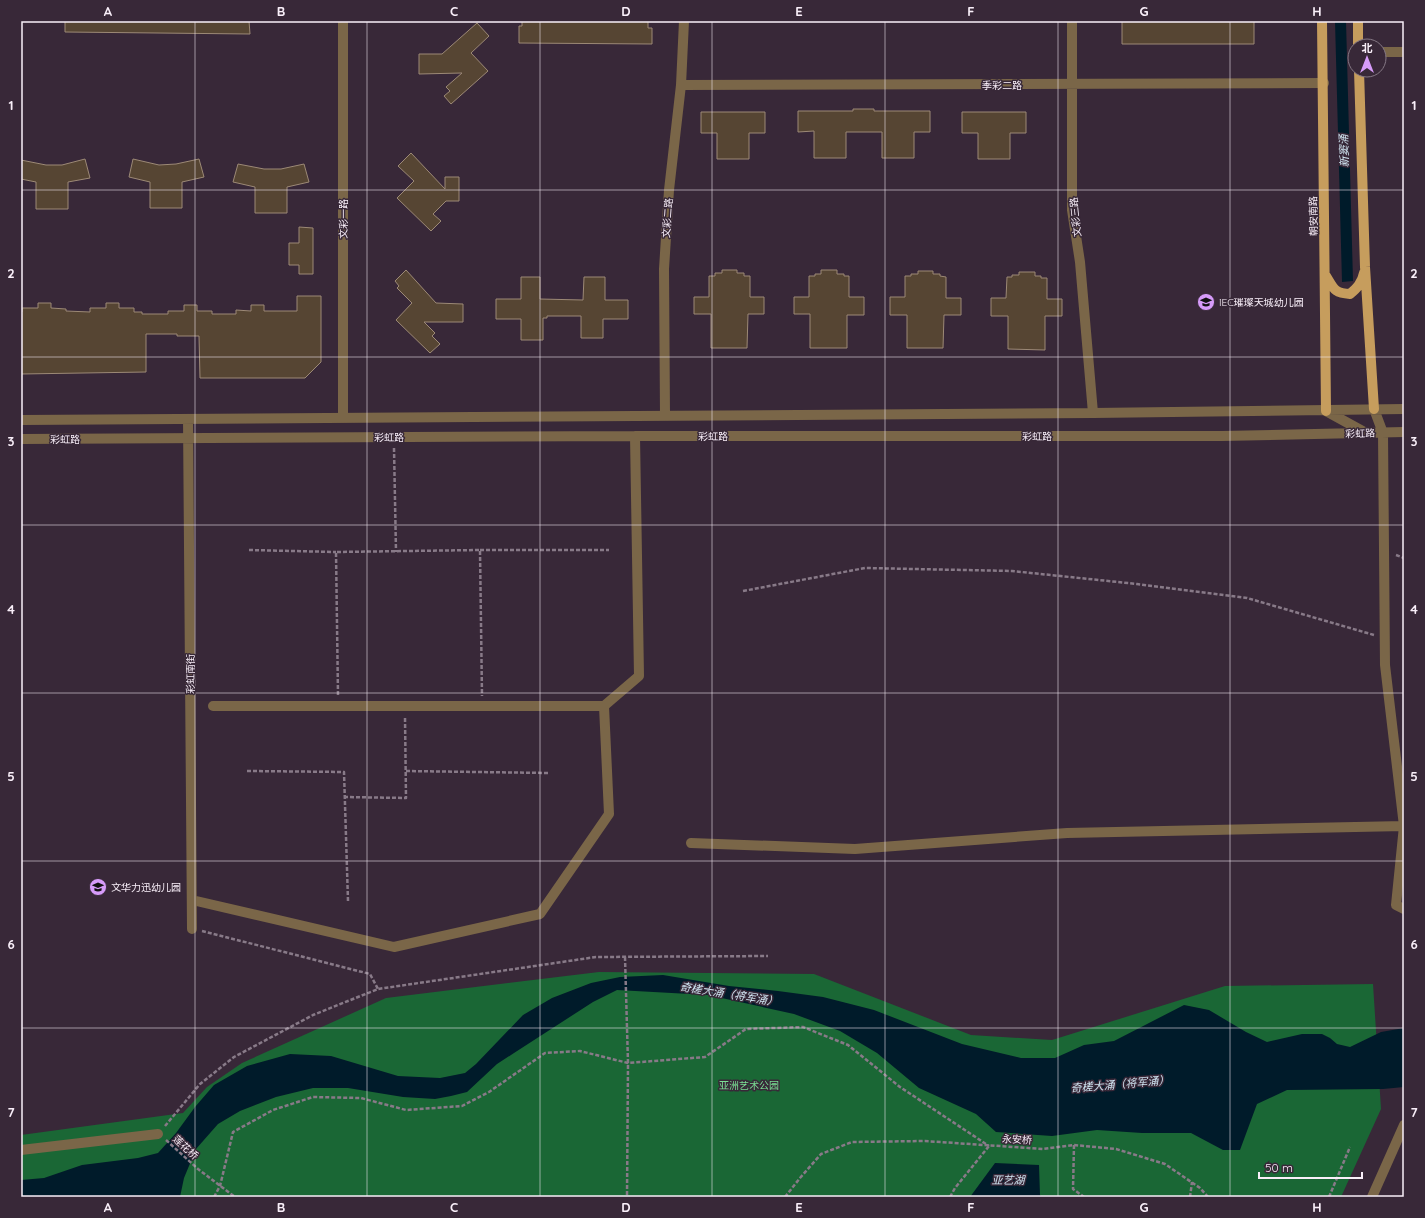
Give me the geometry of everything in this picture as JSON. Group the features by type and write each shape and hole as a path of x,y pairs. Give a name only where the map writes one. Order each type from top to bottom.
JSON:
{"main road":[{"name":"朝安南路","path":"1322,21 1324,83 1326,411"},
{"path":"1358,21 1358,38"},
{"path":"1359,78 1365,267 1374,409"},
{"path":"1325,274 1333,287 1340,293 1350,294 1358,287 1363,279 1365,267"}],"street":[{"name":"文彩一路","path":"343,21 343,418"},
{"name":"文彩二路","path":"665,416 664,269 669,190 681,85 684,21"},
{"name":"文彩三路","path":"1072,21 1072,210 1080,262 1093,413"},
{"path":"1387,52 1404,52"},
{"name":"季彩二路","path":"681,85 1073,85 1324,83"},
{"path":"1374,409 1383,432 1386,665 1404,826 1396,905 1404,909"},
{"name":"彩虹路","path":"21,420 1093,413 1404,409"},
{"path":"1326,411 1366,433"},
{"name":"彩虹南街","path":"188,419 192,929"},
{"name":"彩虹路","path":"21,439 635,436 1222,436 1404,432"},
{"path":"213,706 604,706 639,676 635,436"},
{"path":"192,900 394,947 540,914 609,814 604,706"},
{"path":"691,843 854,849 1067,833 1404,826"},
{"path":"1372,1197 1404,1125"},
{"path":"21,1150 160,1135"}],"path":[{"path":"394,437 396,552"},
{"path":"248,550 336,552 609,550"},
{"path":"480,550 482,706"},
{"path":"336,552 338,706"},
{"path":"743,591 865,568 1012,571 1137,584 1247,598 1385,638"},
{"path":"344,797 406,798 405,706"},
{"path":"247,771 344,772 348,901"},
{"path":"406,771 550,773"},
{"path":"192,929 370,974 378,989"},
{"path":"160,1135 200,1084 234,1057 313,1015 378,989 596,957 768,956"},
{"path":"625,957 628,1063 627,1197"},
{"path":"214,1197 220,1186 233,1132 274,1110 313,1097 361,1098 406,1110 462,1106 489,1092 545,1053 580,1051 628,1063 705,1057 746,1029 803,1027 848,1045 900,1087 989,1146 955,1188 950,1197"},
{"name":"莲花桥","path":"160,1135 198,1169 235,1197"},
{"name":"永安桥","path":"785,1197 821,1154 852,1142 925,1141 1043,1149 1074,1146 1116,1149 1166,1164 1200,1188 1208,1197"},
{"path":"1074,1146 1074,1189 1084,1197"},
{"path":"1329,1197 1350,1147"},
{"path":"1190,1197 1192,1182"}],"green space":[{"name":"亚洲艺术公园","path":"599,972 814,974 971,1035 1052,1040 1225,986 1373,984 1381,1109 1341,1197 21,1197 21,1135 183,1113 207,1087 242,1063 386,998"}],"water":[{"name":"新窦涌","path":"1335,21 1346,21 1353,281 1342,282"},
{"name":"奇槎大涌（将军涌）","path":"663,975 729,986 823,997 874,1010 962,1044 1021,1058 1055,1058 1084,1045 1114,1041 1184,1005 1209,1010 1246,1032 1267,1042 1302,1034 1322,1034 1337,1044 1350,1047 1381,1032 1404,1028 1404,1087 1383,1089 1287,1090 1257,1104 1240,1150 1223,1150 1191,1133 1142,1133 1097,1130 1052,1136 996,1132 976,1114 919,1088 877,1053 840,1031 794,1014 708,995 617,990 593,1002 497,1064 467,1092 435,1099 403,1097 348,1088 313,1088 276,1097 240,1111 218,1124 196,1149 184,1178 180,1197 21,1197 21,1180 44,1178 82,1165 138,1158 158,1153 214,1085 247,1066 290,1054 331,1056 398,1076 440,1078 465,1073 476,1064 523,1015 552,998 591,983 620,977"},
{"name":"亚艺湖","path":"995,1163 1039,1165 1040,1195 1042,1197 970,1197"}],"building":[{"path":"65,21 249,21 250,34 65,32"},
{"path":"522,21 648,21 648,28 652,28 652,44 519,43 519,26 522,26"},
{"path":"1122,21 1254,21 1254,44 1122,44"},
{"path":"477,23 489,36 471,53 488,71 451,104 444,96 450,91 446,87 462,73 419,74 419,54 442,54"},
{"path":"853,109 874,109 874,111 930,111 930,132 914,132 914,158 882,158 882,132 846,132 846,158 814,158 814,131 798,132 798,111 853,111"},
{"path":"701,112 765,112 765,133 749,133 749,159 717,159 717,133 701,133"},
{"path":"962,112 1026,112 1026,133 1010,133 1010,159 978,159 978,133 962,133"},
{"path":"411,153 445,189 445,177 459,177 459,201 446,201 433,214 441,221 431,231 397,198 414,181 398,166"},
{"path":"85,159 90,178 68,182 68,209 36,209 36,182 21,179 21,160 46,165 62,165"},
{"path":"133,159 159,165 176,164 199,159 204,177 182,182 182,208 150,208 150,182 129,177"},
{"path":"238,164 264,169 281,169 304,164 309,182 287,187 287,213 255,213 255,187 233,182"},
{"path":"299,227 313,228 313,274 299,274 299,265 289,265 289,243 299,243"},
{"path":"406,270 436,303 463,304 463,322 424,322 435,333 432,336 440,344 430,353 396,320 412,303 397,288 399,286 395,281"},
{"path":"722,270 737,270 737,273 744,273 744,276 750,276 750,297 764,297 764,314 748,314 747,348 711,348 711,314 694,314 694,297 709,297 709,276 715,276 715,273 722,273"},
{"path":"821,270 837,270 837,274 849,276 849,297 864,297 864,315 847,315 847,348 810,348 810,314 794,314 794,297 809,297 809,276 821,274"},
{"path":"918,271 933,271 933,274 940,274 940,276 946,277 946,298 961,298 961,315 944,315 943,348 907,348 907,315 890,315 890,297 905,297 905,276 918,274"},
{"path":"1019,272 1035,272 1035,276 1047,278 1047,299 1062,299 1062,316 1045,316 1045,350 1008,349 1008,316 991,316 991,298 1006,298 1007,277 1019,275"},
{"path":"521,277 540,277 540,299 583,300 584,277 605,277 605,300 628,300 628,319 603,319 603,338 581,338 581,316 547,316 547,318 543,318 543,340 521,340 521,319 496,319 496,299 521,299"},
{"path":"297,296 321,296 321,362 305,378 200,378 199,336 177,336 177,334 146,334 146,372 21,374 21,312 22,308 38,308 38,303 51,303 51,308 66,309 66,311 90,312 90,308 106,308 106,303 119,303 119,308 134,308 134,312 142,312 142,314 168,314 168,311 184,311 184,305 197,305 197,311 212,311 212,314 236,314 236,310 251,311 251,305 264,305 264,311 297,311"}],"place":[{"name":"IEC璀璨天城幼儿园","path":"1206,302"},
{"name":"文华力迅幼儿园","path":"98,887"}]}
